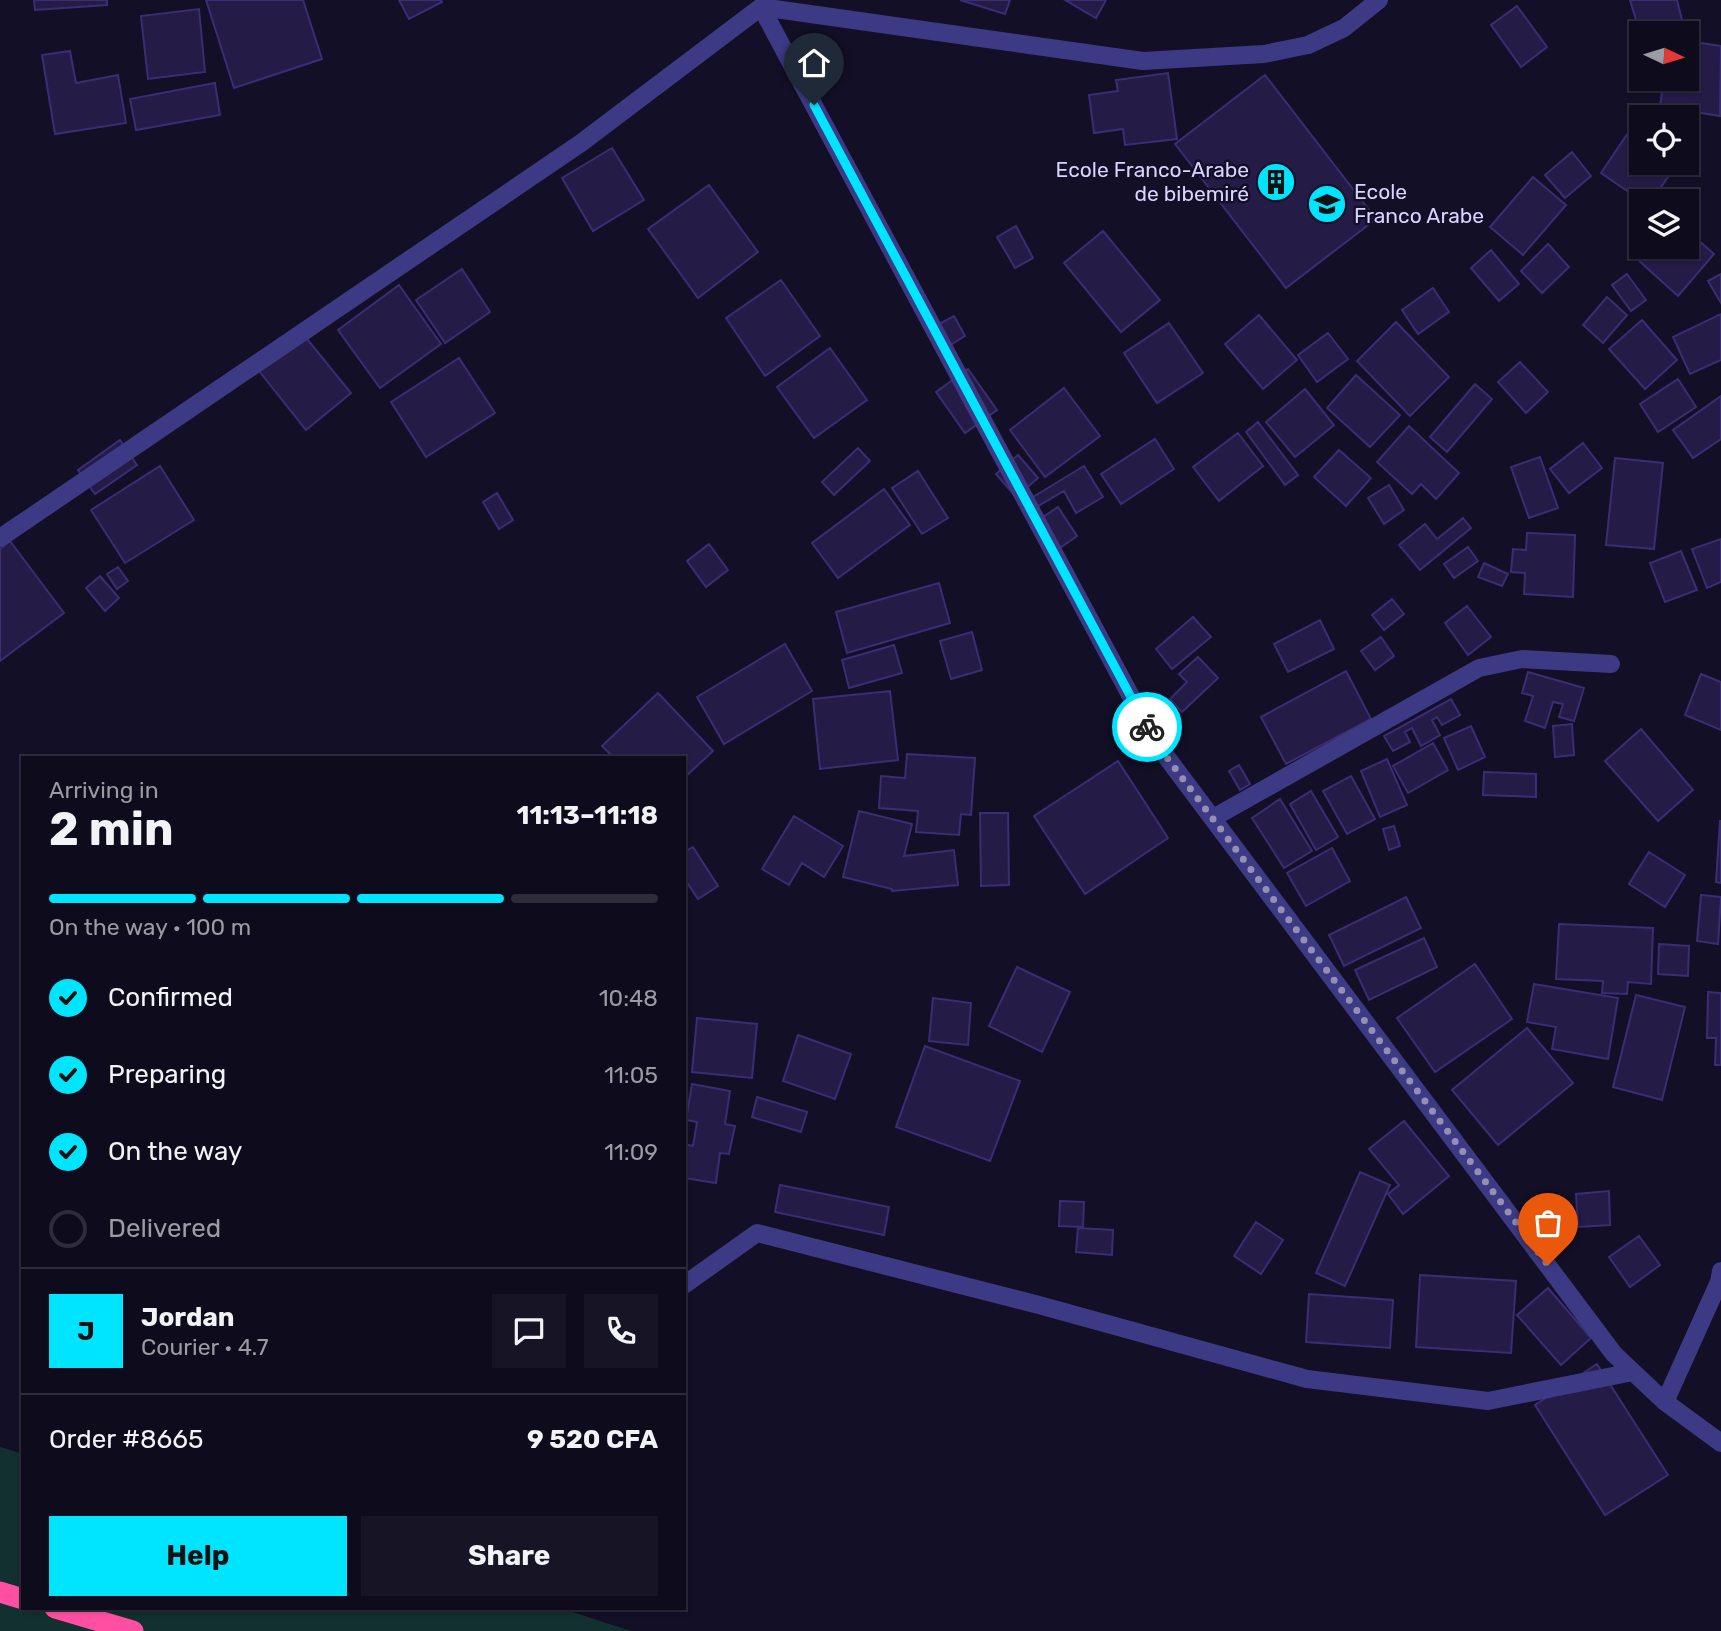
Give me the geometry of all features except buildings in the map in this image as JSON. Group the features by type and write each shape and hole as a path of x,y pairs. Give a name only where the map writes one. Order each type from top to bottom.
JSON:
{"highway":[{"path":"0,1592 21,1598"},
{"path":"62,1610 132,1631"}],"street":[{"path":"0,538 581,143 761,7 1143,61 1264,54 1308,45 1344,27 1379,0"},
{"path":"761,7 1156,743 1615,1354 1665,1402 1721,1443"},
{"path":"1213,818 1479,668 1521,659 1611,664"},
{"path":"686,1284 757,1233 1039,1305 1307,1379 1488,1401 1633,1371"},
{"path":"1665,1402 1721,1271"}],"green space":[{"path":"0,1447 21,1453 21,1610 566,1610 631,1631 0,1631"}],"way so far":[{"path":"1147,727 1156,743 1548,1265"}],"place":[{"name":"Ecole Franco-Arabe de bibemiré","path":"1276,182"},
{"name":"Ecole Franco Arabe","path":"1327,204"}],"route":[{"path":"814,105 1147,727"}]}
